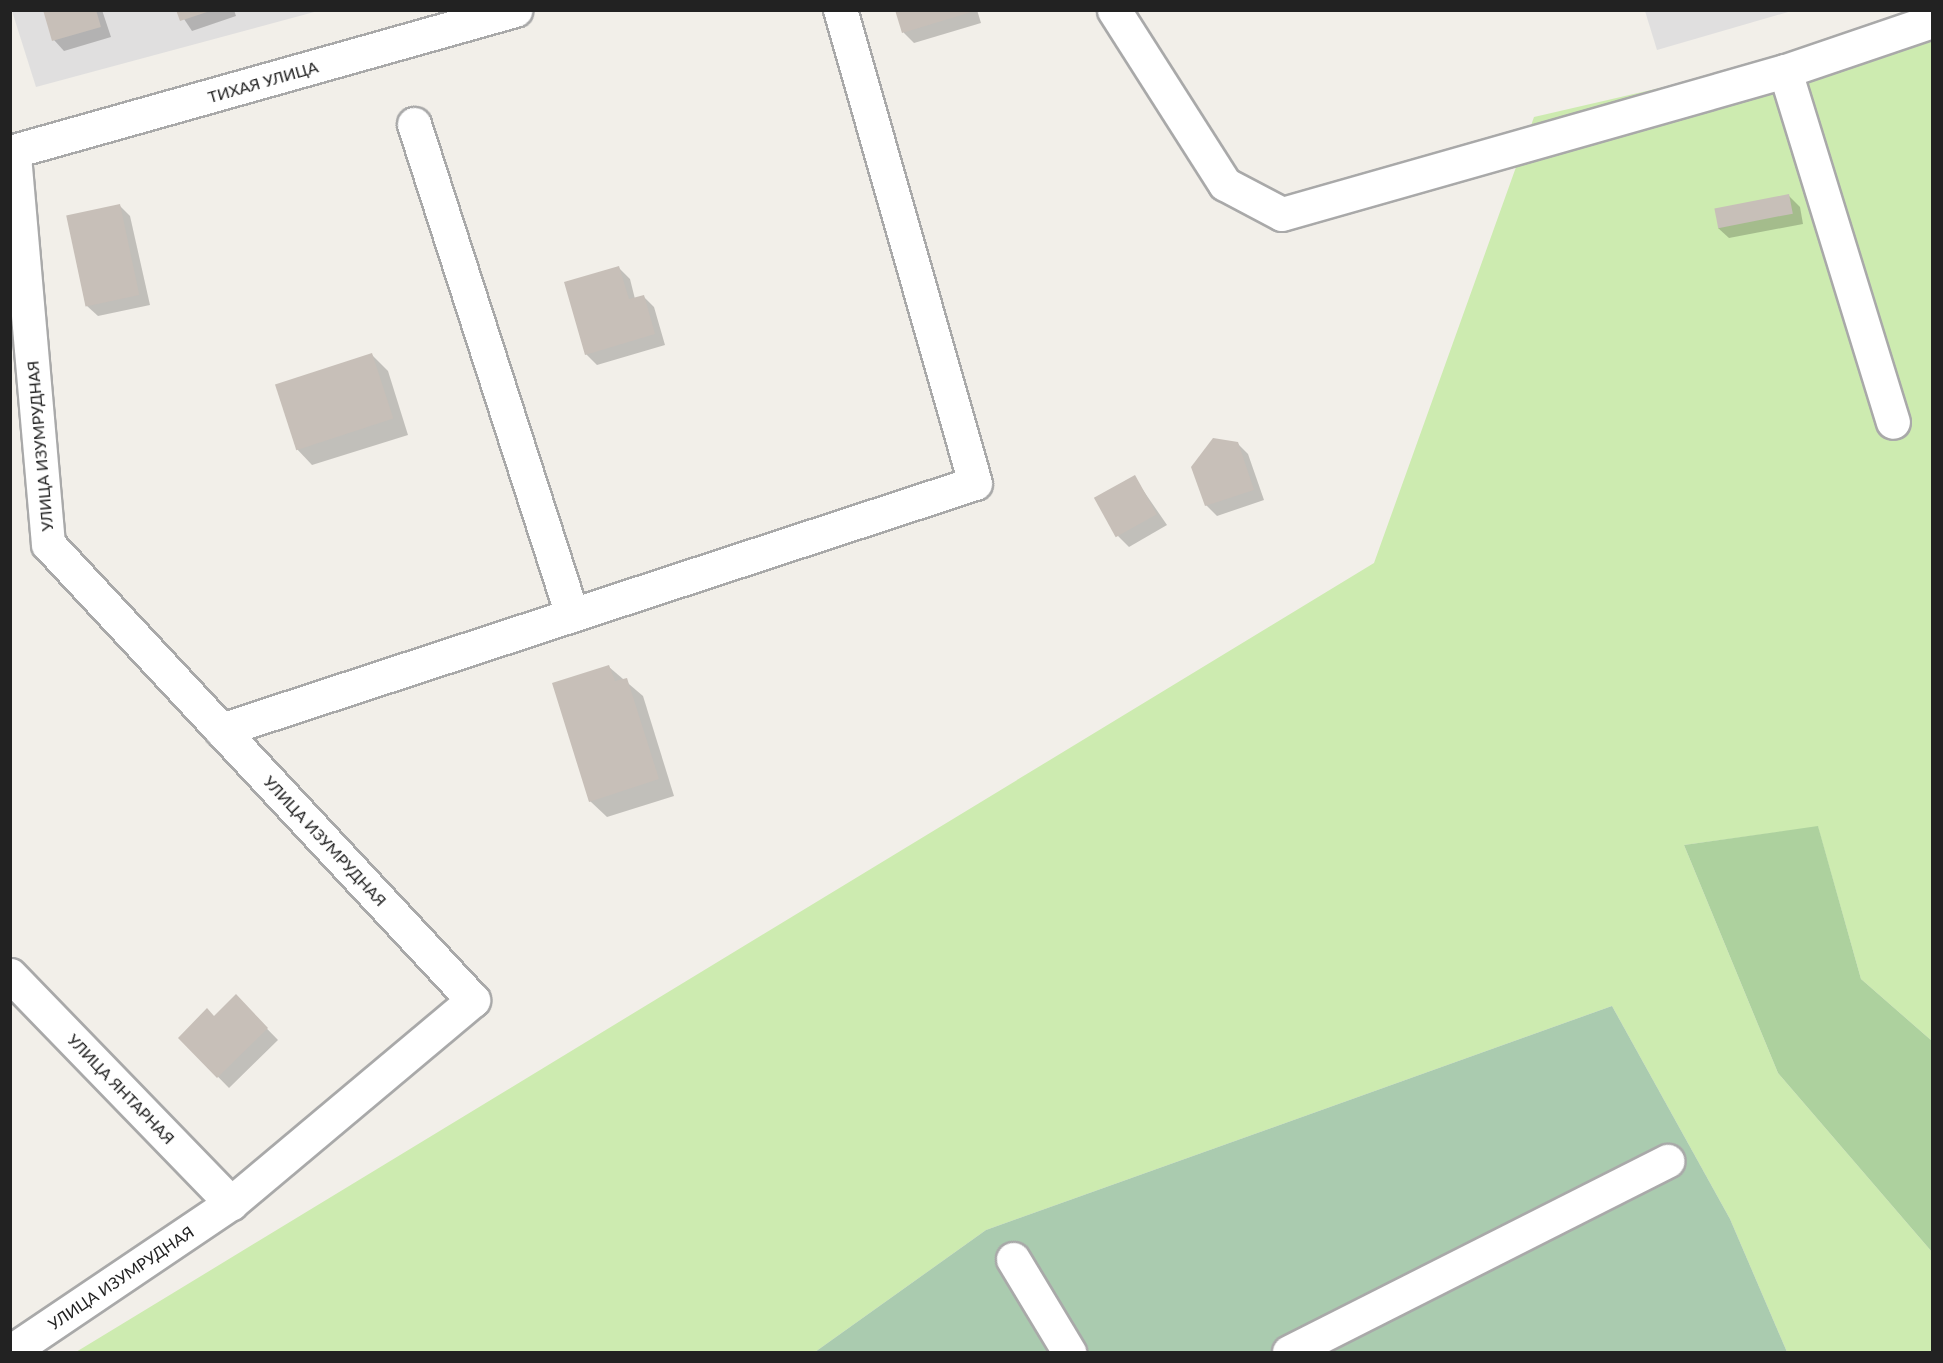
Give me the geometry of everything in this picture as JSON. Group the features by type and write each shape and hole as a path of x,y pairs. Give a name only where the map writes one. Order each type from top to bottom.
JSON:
{"street":[{"name":"ТИХАЯ УЛИЦА","path":"12,152 514,10"},
{"path":"221,729 975,483 840,10"},
{"path":"1114,10 1226,184 1282,214 1785,71 1932,21"},
{"path":"1785,71 1893,422"},
{"path":"414,124 572,615"},
{"name":"УЛИЦА ИЗУМРУДНАЯ","path":"10,1352 231,1203 473,1000 48,544 12,152"},
{"name":"УЛИЦА ЯНТАРНАЯ","path":"10,975 231,1203"},
{"path":"1289,1353 1667,1161"},
{"path":"1012,1258 1069,1353"}],"shaded area":[{"path":"1645,10 1795,10 1657,50 1645,11"},
{"path":"12,11 318,11 36,87"}],"green space":[{"path":"1932,25 1932,1041 1861,979 1818,827 1684,845 1778,1073 1932,1252 1932,1352 1787,1352 1730,1219 1612,1006 986,1230 815,1352 76,1352 1374,563 1534,117"},
{"path":"1818,826 1861,979 1932,1041 1932,1252 1778,1073 1684,845"},
{"path":"1612,1006 1730,1219 1787,1352 815,1352 986,1230"}],"building":[{"path":"43,10 96,10 101,27 52,41"},
{"path":"176,10 210,10 210,11 180,21"},
{"path":"895,10 974,10 975,11 902,33"},
{"path":"1789,194 1793,214 1718,228 1714,209"},
{"path":"120,204 139,295 86,306 66,215"},
{"path":"619,266 629,299 644,295 655,334 585,355 564,282"},
{"path":"372,353 393,419 296,450 275,385"},
{"path":"1213,438 1238,442 1254,490 1205,506 1191,467"},
{"path":"1135,475 1157,514 1116,537 1094,498"},
{"path":"609,665 615,681 627,678 659,779 589,802 552,683"},
{"path":"236,994 268,1028 217,1078 178,1038 207,1008 214,1016"}]}
